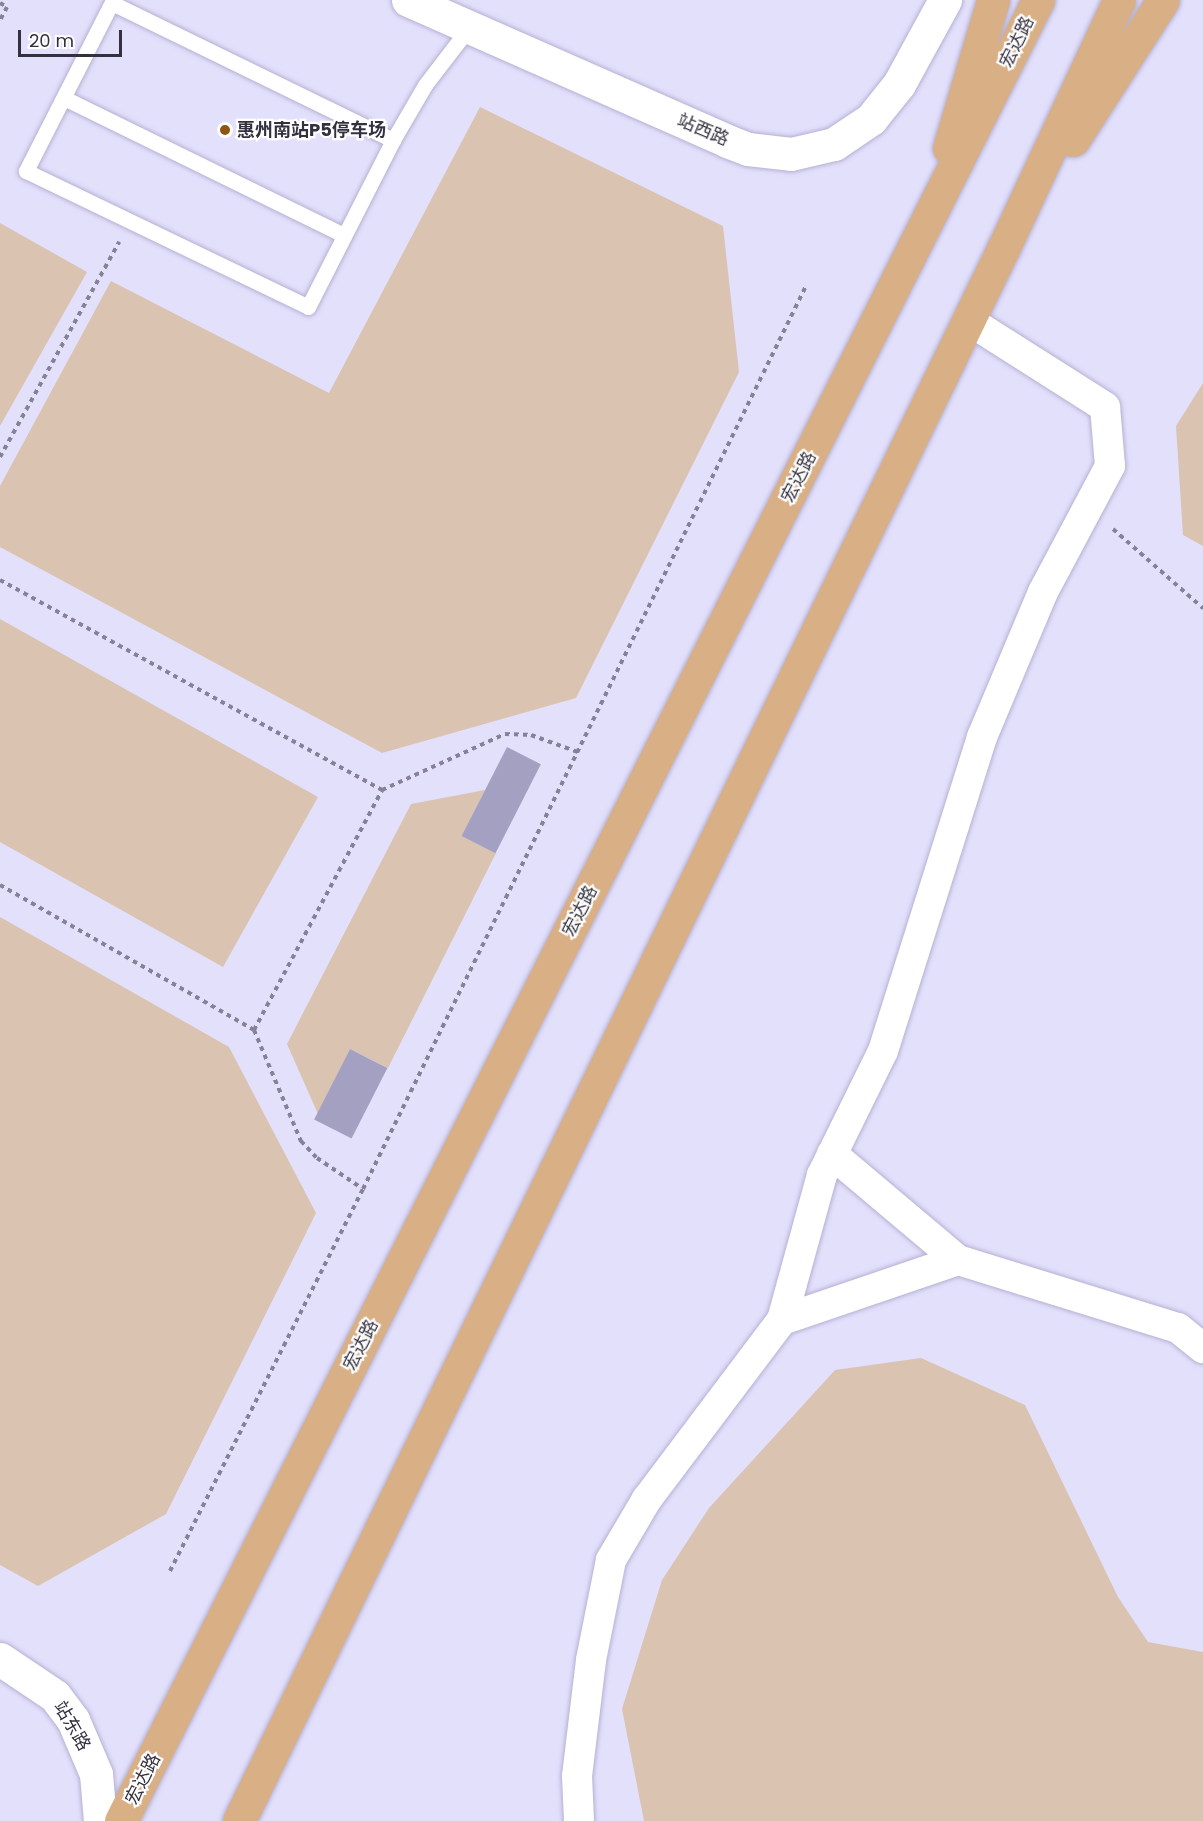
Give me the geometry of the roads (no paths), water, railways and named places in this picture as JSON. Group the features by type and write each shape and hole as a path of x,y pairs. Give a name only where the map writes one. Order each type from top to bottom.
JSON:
{"main road":[{"path":"933,211 993,0"},
{"name":"宏达路","path":"121,1821 1038,0"},
{"path":"239,1821 1004,247 1119,0"},
{"path":"1004,247 1163,0"}],"street":[{"name":"站西路","path":"408,0 468,30 737,145 791,154 834,144 871,119 899,84 945,0"},
{"path":"579,1821 577,1776 591,1660 611,1560 647,1499 782,1320 822,1175 883,1052 981,737 1043,592 1110,466 1106,407 968,320"},
{"path":"832,1154 958,1260 1168,1324 1203,1348"},
{"path":"782,1320 958,1260"},
{"name":"站东路","path":"0,1659 55,1696 73,1720 96,1774 100,1821"}],"lane":[{"path":"393,140 112,2 26,171 308,307 393,140 425,85 468,30"},
{"path":"64,98 344,235"}],"place":[{"name":"惠州南站P5停车场","path":"225,130"}]}
